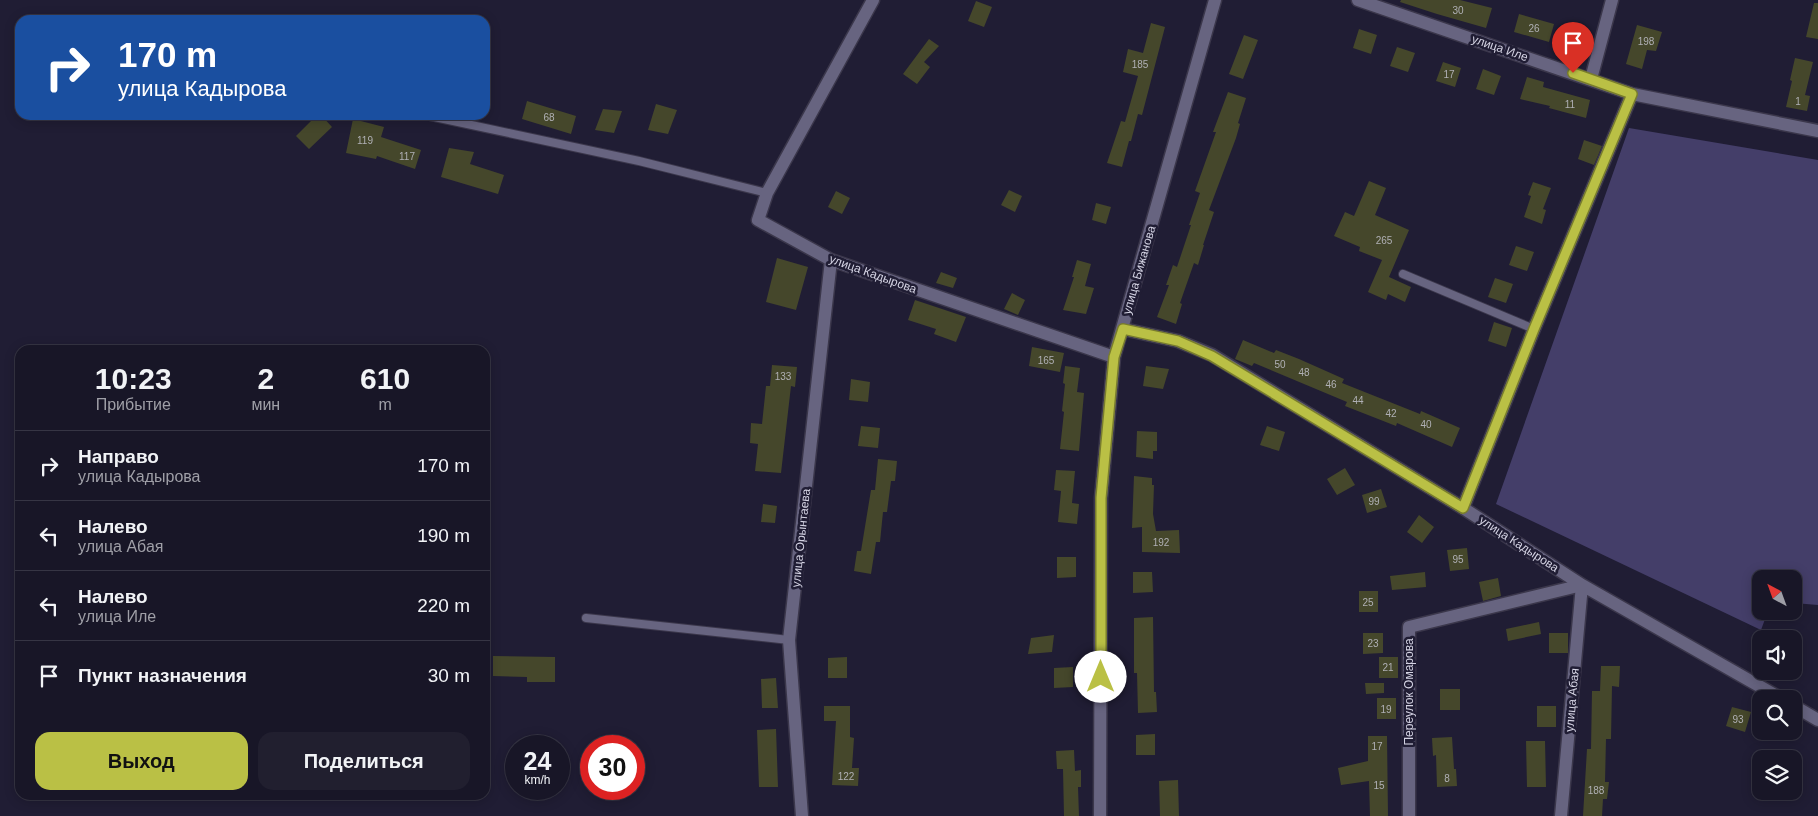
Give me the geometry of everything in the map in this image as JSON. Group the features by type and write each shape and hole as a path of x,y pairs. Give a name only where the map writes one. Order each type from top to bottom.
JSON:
{"street":[{"name":"улица Кадырова","path":"873,0 767,193 758,220 831,260 1114,357"},
{"name":"улица Бижанова","path":"1100,816 1101,498 1114,357 1215,0"},
{"name":"улица Иле","path":"1358,0 1632,94 1818,131"},
{"path":"1591,79 1612,0"},
{"path":"1463,508 1534,329 1632,94"},
{"name":"улица Орынтаева","path":"802,816 789,640 831,260"},
{"name":"улица Кадырова","path":"1123,329 1178,341 1212,356 1463,508 1582,585 1766,690"},
{"name":"Переулок Омарова","path":"1409,816 1409,627 1582,585"},
{"name":"улица Абая","path":"1561,816 1582,585"},
{"path":"1802,711 1818,720"}],"lane":[{"path":"448,120 639,161 767,193"},
{"path":"1403,274 1534,329"},
{"path":"586,618 789,640"}],"shaded area":[{"path":"1629,128 1818,160 1818,605 1802,604 1802,570 1752,570 1752,620 1765,620 1761,630 1496,504"}],"building":[{"path":"1401,0 1460,0 1492,8 1486,28 1400,2"},
{"path":"976,1 992,7 984,27 968,21"},
{"path":"1814,3 1818,3 1818,39 1806,37"},
{"path":"1519,14 1554,24 1549,42 1514,32"},
{"path":"1151,23 1165,27 1142,115 1138,114 1122,167 1107,163 1121,121 1125,122 1138,76 1123,72 1128,49 1143,53"},
{"path":"1637,25 1662,32 1656,51 1647,50 1642,69 1626,64"},
{"path":"1359,29 1377,35 1371,54 1353,48"},
{"path":"1244,35 1258,40 1243,79 1229,74"},
{"path":"929,39 939,46 924,62 930,67 917,84 903,74"},
{"path":"1397,47 1415,53 1408,72 1390,66"},
{"path":"1795,58 1813,62 1805,95 1810,96 1807,111 1786,107"},
{"path":"1443,62 1461,68 1455,87 1436,81"},
{"path":"1483,69 1501,76 1494,95 1476,89"},
{"path":"1527,77 1544,82 1543,87 1590,100 1586,118 1549,108 1550,106 1520,99"},
{"path":"1228,92 1246,98 1238,123 1240,124 1236,138 1209,210 1214,212 1198,265 1194,263 1180,303 1182,304 1176,324 1157,317 1169,285 1166,285 1173,265 1177,267 1191,225 1189,225 1200,193 1195,191 1216,132 1213,132"},
{"path":"527,101 576,116 571,134 522,119"},
{"path":"656,104 677,110 668,134 648,130"},
{"path":"603,109 622,111 614,133 595,130"},
{"path":"312,120 326,120 332,127 309,149 296,136"},
{"path":"353,120 384,127 381,137 421,150 415,169 377,156 376,159 346,153"},
{"path":"1584,140 1602,146 1594,165 1578,159"},
{"path":"449,148 474,152 470,164 504,175 498,194 441,177"},
{"path":"1369,181 1386,188 1375,215 1409,230 1389,277 1411,287 1405,302 1388,294 1386,300 1368,292 1382,260 1359,251 1360,247 1334,236 1345,212 1354,216"},
{"path":"1533,182 1551,188 1543,209 1546,210 1542,224 1524,217 1531,196 1528,195"},
{"path":"1009,190 1022,196 1015,212 1001,205"},
{"path":"836,191 850,198 842,214 828,207"},
{"path":"1096,203 1111,207 1106,224 1092,220"},
{"path":"1516,246 1534,252 1527,271 1509,265"},
{"path":"777,258 808,267 796,310 766,302"},
{"path":"1077,260 1091,264 1085,286 1094,288 1086,314 1063,310 1074,277 1072,277"},
{"path":"941,272 957,278 953,288 936,283"},
{"path":"1495,278 1513,284 1506,303 1488,297"},
{"path":"1012,293 1025,300 1018,315 1004,309"},
{"path":"915,300 966,317 956,342 934,334 936,329 908,320"},
{"path":"1494,322 1512,328 1506,347 1488,341"},
{"path":"1243,340 1274,353 1276,350 1299,359 1344,379 1342,383 1420,414 1421,411 1460,428 1452,447 1397,423 1396,426 1345,406 1347,402 1254,363 1252,366 1235,359"},
{"path":"1032,347 1064,353 1060,372 1029,366"},
{"path":"772,365 797,367 795,387 791,386 781,473 755,471 758,444 750,443 751,423 762,424 766,386 770,386"},
{"path":"1065,366 1080,368 1077,392 1084,393 1079,451 1060,449 1064,412 1062,411"},
{"path":"1146,366 1169,369 1163,389 1143,386"},
{"path":"851,379 870,382 868,402 849,400"},
{"path":"861,426 880,428 878,448 858,446"},
{"path":"1267,426 1285,432 1279,451 1260,445"},
{"path":"1137,431 1157,432 1157,451 1153,451 1153,459 1136,457"},
{"path":"878,459 897,461 895,481 891,481 887,512 883,512 880,542 876,542 871,574 854,571 857,551 861,551 871,490 875,490"},
{"path":"1345,468 1355,485 1337,495 1327,479"},
{"path":"1056,470 1075,471 1072,503 1079,504 1077,524 1058,522 1061,491 1054,490"},
{"path":"1134,476 1152,478 1152,485 1154,485 1153,514 1156,531 1179,530 1180,553 1142,552 1142,527 1132,528"},
{"path":"1381,489 1387,507 1367,513 1362,495"},
{"path":"763,504 777,506 775,523 761,522"},
{"path":"1419,515 1434,527 1422,543 1407,532"},
{"path":"1467,548 1469,569 1450,571 1447,550"},
{"path":"1057,557 1076,557 1076,577 1057,578"},
{"path":"1133,572 1152,572 1153,592 1133,593"},
{"path":"1425,572 1426,587 1392,590 1390,576"},
{"path":"1498,578 1501,596 1483,601 1479,582"},
{"path":"1359,591 1378,591 1378,612 1359,612"},
{"path":"1153,617 1154,692 1156,692 1157,712 1138,713 1137,673 1134,673 1134,618"},
{"path":"1539,622 1541,634 1508,641 1506,629"},
{"path":"1363,633 1383,633 1383,653 1363,654"},
{"path":"1549,633 1568,633 1568,653 1549,653"},
{"path":"1054,635 1052,652 1028,654 1031,638"},
{"path":"493,656 555,657 555,682 527,682 527,677 493,676"},
{"path":"847,657 847,678 828,678 828,658"},
{"path":"1379,657 1398,657 1398,678 1379,678"},
{"path":"1601,666 1620,666 1619,687 1612,686 1611,739 1606,739 1605,782 1609,782 1607,799 1603,799 1602,816 1583,816 1587,749 1591,749 1592,691 1600,691"},
{"path":"1073,667 1073,687 1054,688 1054,668"},
{"path":"776,678 778,708 762,708 761,679"},
{"path":"1365,683 1384,683 1384,693 1366,694"},
{"path":"1440,689 1460,689 1460,710 1440,710"},
{"path":"1377,698 1396,698 1396,719 1377,719"},
{"path":"824,706 850,706 850,737 854,738 852,768 859,768 858,786 832,785 836,721 824,721"},
{"path":"1537,706 1556,706 1556,727 1537,727"},
{"path":"1732,707 1751,712 1745,732 1726,726"},
{"path":"776,729 778,787 759,787 757,730"},
{"path":"1155,734 1155,755 1136,755 1136,735"},
{"path":"1368,736 1387,736 1388,816 1370,816 1369,781 1341,785 1338,768 1368,761"},
{"path":"1452,737 1457,786 1437,787 1436,755 1433,756 1432,738"},
{"path":"1526,741 1545,741 1546,787 1527,787"},
{"path":"1074,750 1075,771 1081,770 1081,787 1078,787 1079,816 1064,816 1063,769 1057,769 1056,751"},
{"path":"1178,780 1179,816 1160,816 1159,781"}],"route":[{"path":"1101,677 1101,498 1114,357 1123,329 1178,341 1212,356 1463,508 1534,329 1632,94 1573,73"}]}
